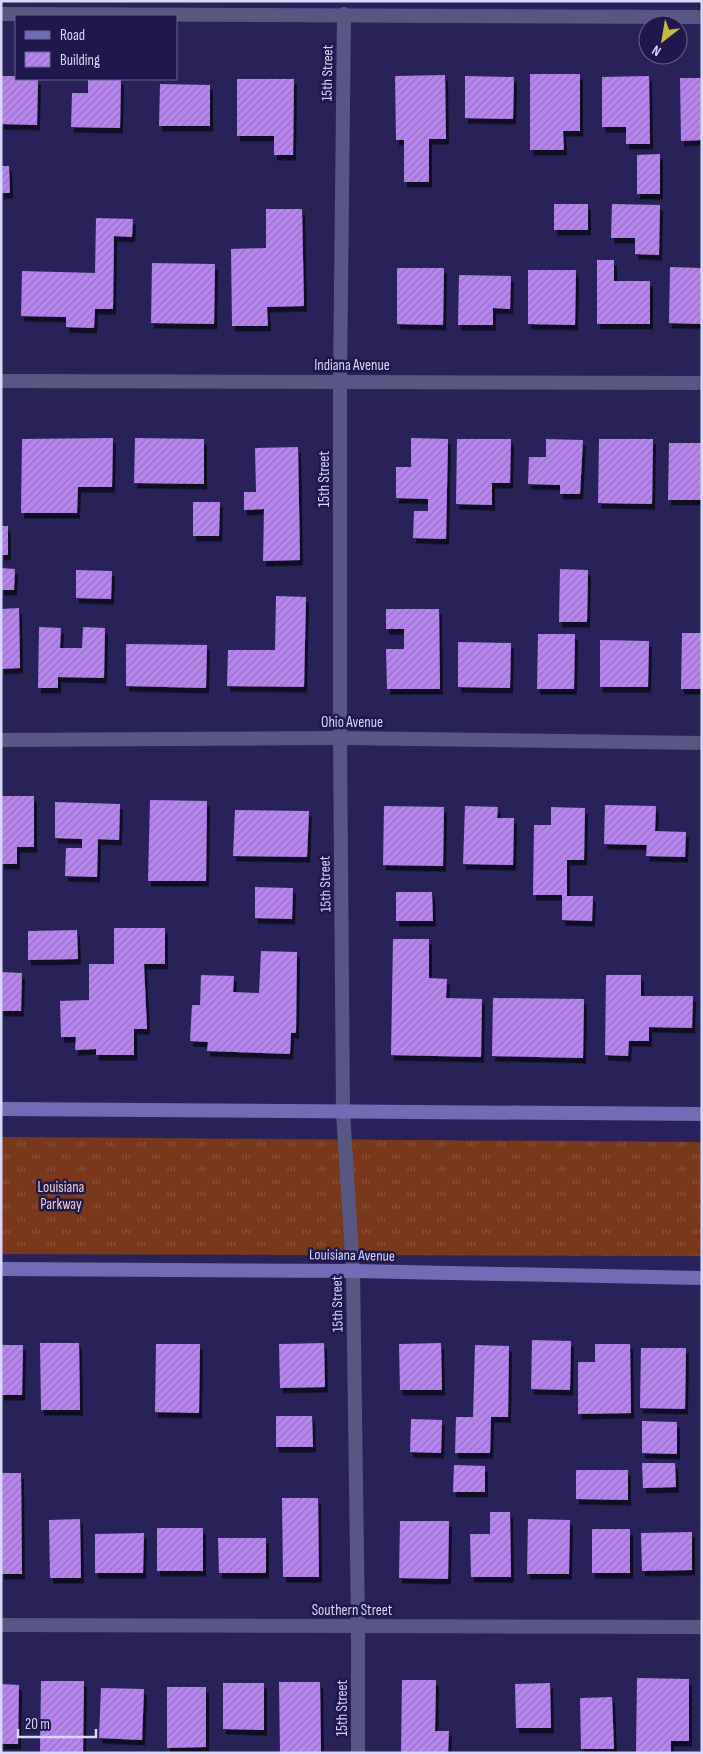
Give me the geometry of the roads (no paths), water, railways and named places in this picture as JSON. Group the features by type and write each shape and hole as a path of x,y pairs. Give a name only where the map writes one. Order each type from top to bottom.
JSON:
{"main road":[{"path":"1,1109 702,1114"},
{"name":"Louisiana Avenue","path":"1,1269 352,1271 702,1278"}],"street":[{"path":"1,14 702,16"},
{"name":"15th Street","path":"344,14 340,381 340,738 344,1112 352,1271 358,1626 358,1753"},
{"name":"Indiana Avenue","path":"1,381 702,383"},
{"name":"Ohio Avenue","path":"1,740 340,738 702,743"},
{"name":"Southern Street","path":"1,1625 702,1627"}],"park label":[{"name":"Louisiana Parkway","path":"61,1196"}]}
